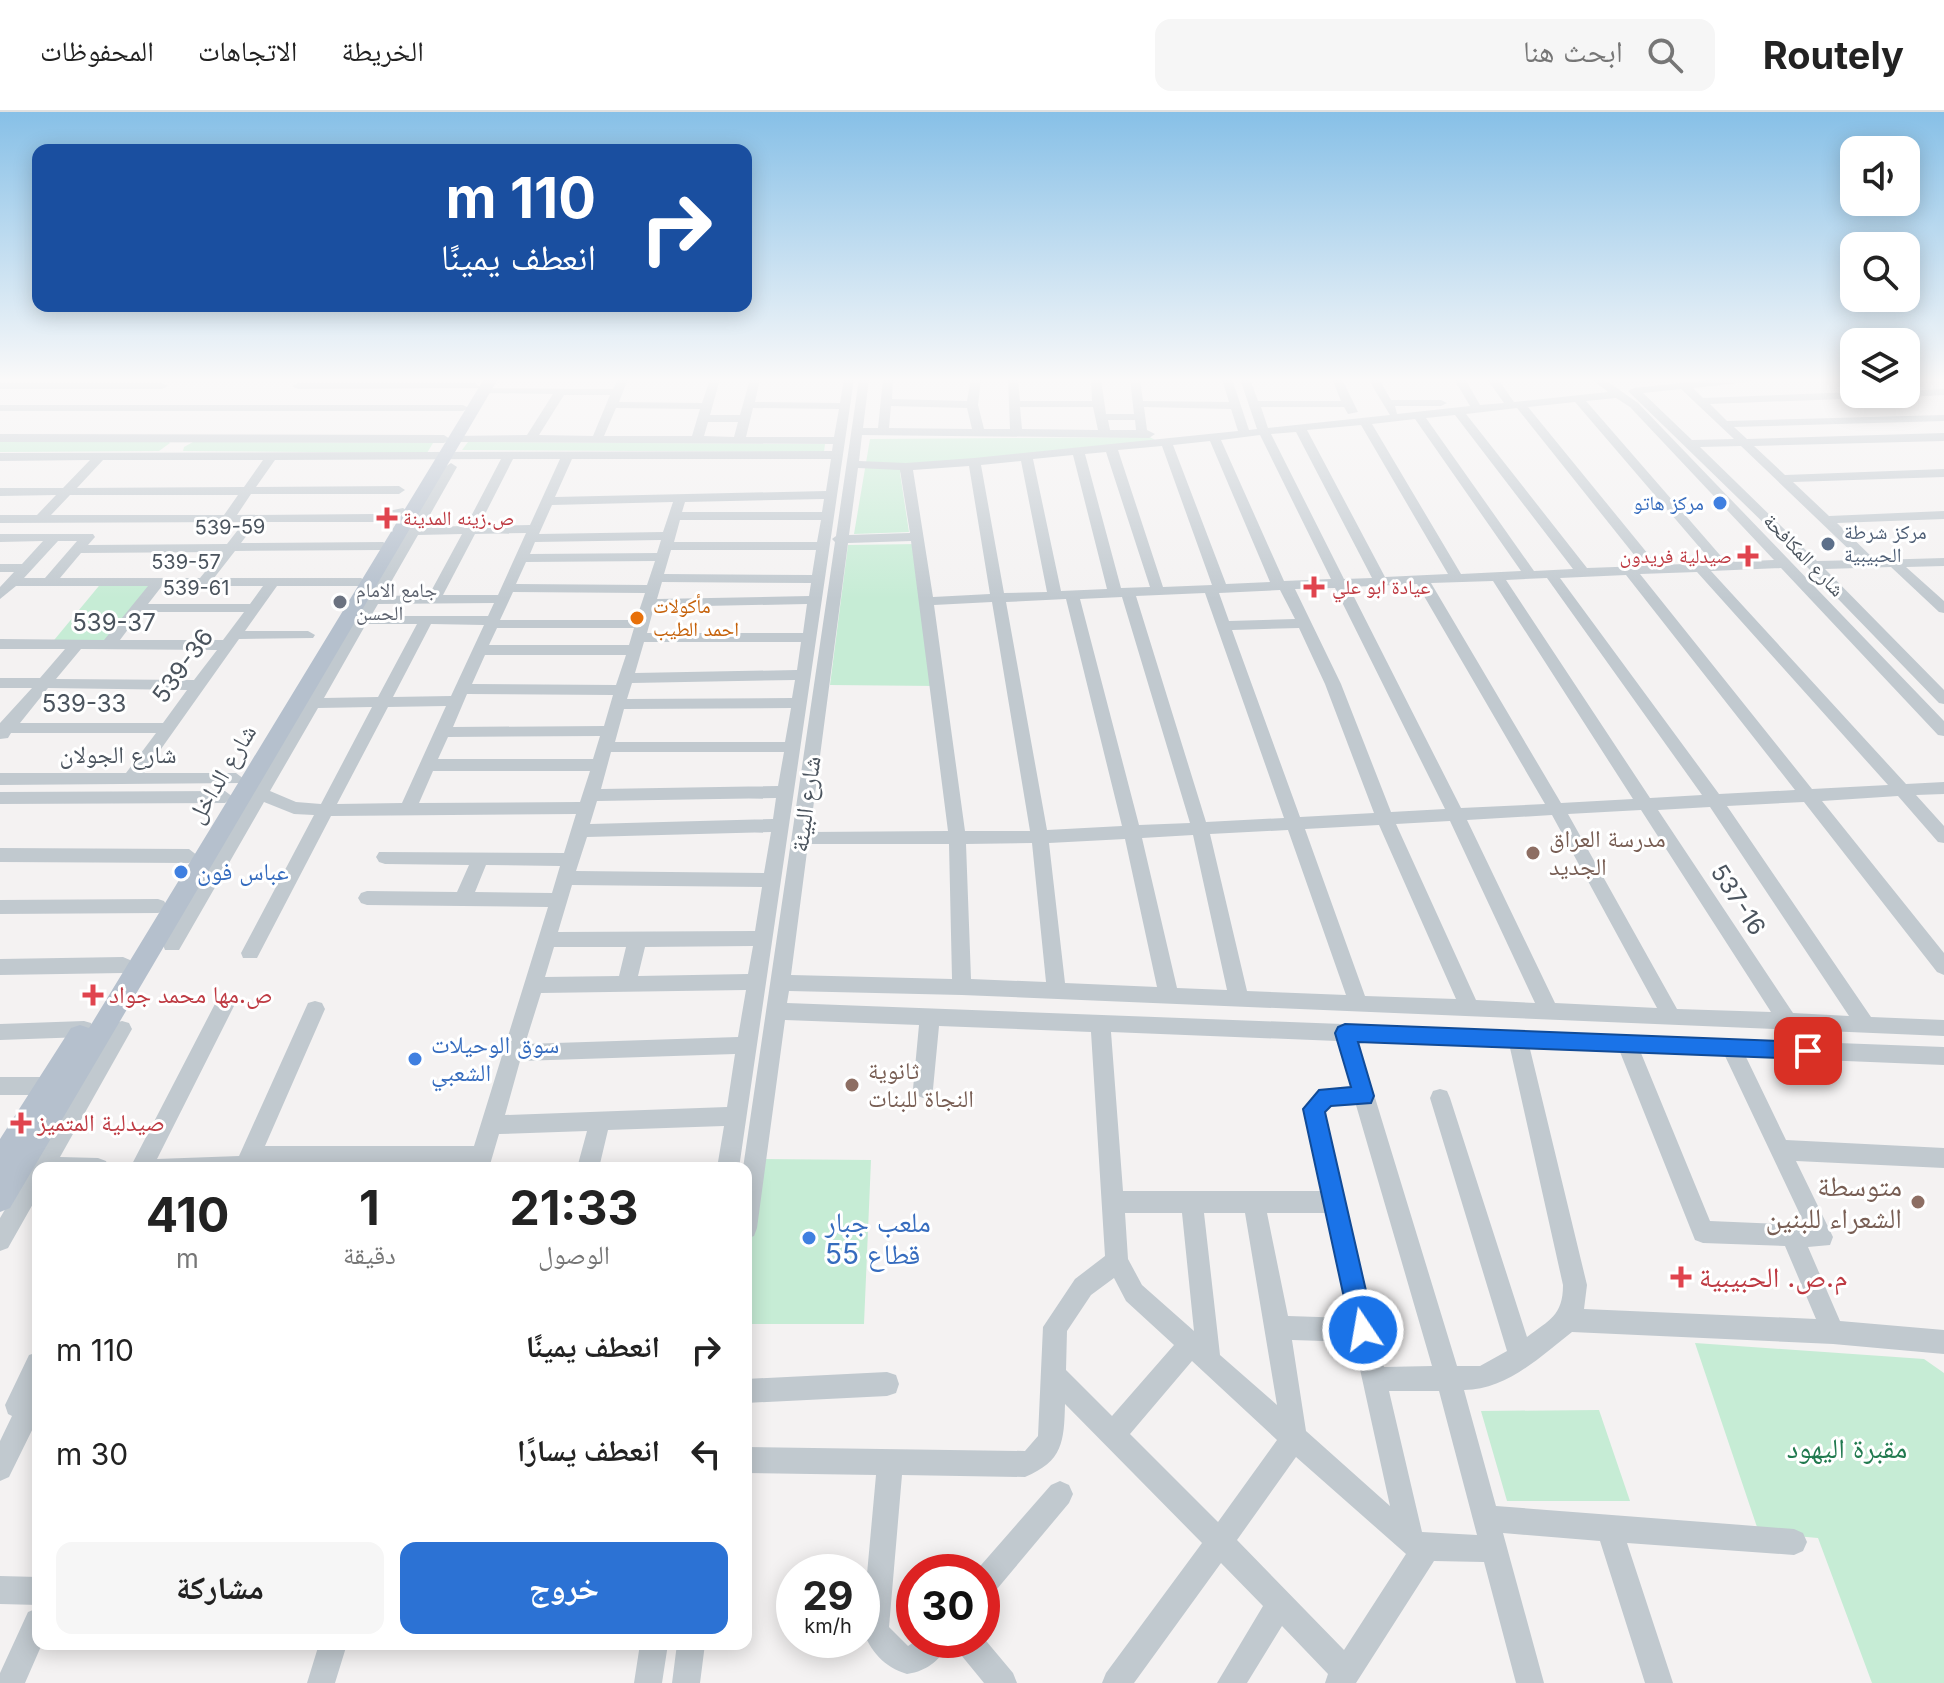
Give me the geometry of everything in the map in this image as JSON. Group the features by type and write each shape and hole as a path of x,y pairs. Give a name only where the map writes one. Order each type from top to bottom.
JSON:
{"main road":[{"name":"شارع الداخل","path":"0,1199 218,832 414,517 446,452"},
{"name":"شارع الداخل","path":"0,1162 383,546 414,517"}],"street":[{"path":"165,456 168,452"},
{"path":"0,457 401,452"},
{"path":"467,452 509,455 842,453"},
{"path":"837,452 906,467 1067,452"},
{"path":"1078,452 1121,593 1200,829 1239,999"},
{"path":"1112,452 1158,591"},
{"path":"1169,452 1216,590 1224,626 1358,1002"},
{"path":"1221,452 1283,586 1306,623 1385,819 1470,1008"},
{"path":"1274,452 1456,815 1549,1012"},
{"path":"1312,452 1381,582"},
{"path":"1380,452 1457,579"},
{"path":"1444,452 1531,576"},
{"path":"1490,452 1584,574"},
{"path":"1555,452 1654,571"},
{"path":"1624,452 1724,568"},
{"name":"شارع المكافحة","path":"1681,452 1944,731"},
{"name":"شارع المكافحة","path":"1700,452 1944,699"},
{"path":"1756,452 1872,564"},
{"name":"شارع البيئة","path":"729,1162 818,579 831,542 828,516 831,495 842,453"},
{"name":"شارع البيئة","path":"752,1183 825,666 831,542 842,453"},
{"path":"435,598 509,455"},
{"path":"408,808 568,455"},
{"path":"40,519 101,456"},
{"path":"228,518 272,456"},
{"path":"1026,457 1132,832 1169,996"},
{"path":"974,462 1040,837 1056,991"},
{"path":"906,467 927,601 957,838 962,987"},
{"path":"1783,479 1944,473"},
{"path":"0,492 399,490"},
{"path":"678,508 751,498 831,495"},
{"path":"747,517 751,498"},
{"path":"547,501 678,508 747,517 828,516"},
{"path":"480,1162 678,508"},
{"path":"1825,520 1944,515"},
{"path":"172,945 374,600 414,517"},
{"path":"0,519 414,517 471,529 602,537 666,546"},
{"path":"204,582 254,518"},
{"path":"49,582 104,519"},
{"path":"1754,532 1780,531"},
{"path":"0,595 55,537"},
{"path":"0,538 88,537"},
{"path":"594,557 602,537"},
{"path":"521,558 594,557 666,546 918,537"},
{"name":"539-59","path":"78,549 383,546"},
{"path":"1813,565 1944,562"},
{"path":"927,601 1784,564"},
{"path":"1895,564 1943,607"},
{"path":"0,568 26,568"},
{"path":"1702,569 1944,837"},
{"path":"1631,572 1944,967"},
{"path":"1551,575 1715,801 1866,1025"},
{"name":"537-16","path":"1497,577 1787,1021"},
{"path":"374,600 653,590 728,579 818,579"},
{"path":"724,601 728,579"},
{"path":"1422,580 1557,810 1672,1017"},
{"name":"539-57","path":"12,582 361,582"},
{"path":"108,645 158,582"},
{"name":"539-36","path":"131,779 273,582"},
{"path":"653,590 724,601 815,600"},
{"name":"539-61","path":"137,608 254,608"},
{"path":"362,620 572,624 638,637"},
{"path":"250,953 426,620"},
{"path":"1224,626 1306,623"},
{"path":"562,650 572,624"},
{"name":"539-37","path":"0,644 108,645 308,635"},
{"path":"479,650 562,650 638,637 809,637"},
{"path":"2,731 76,645"},
{"path":"314,703 382,703 459,695 622,690 704,676 825,666"},
{"path":"698,703 704,676"},
{"path":"0,683 199,685"},
{"path":"622,690 698,703 799,703"},
{"name":"539-33","path":"2,731 168,728"},
{"path":"442,732 531,731 605,748"},
{"path":"518,765 531,731"},
{"path":"427,765 518,765 605,748 792,747"},
{"name":"شارع الجولان","path":"0,779 236,779"},
{"path":"802,838 1040,837 1944,788"},
{"path":"261,794 294,808 325,810 588,802 679,793 785,792"},
{"path":"671,828 679,793"},
{"name":"شارع الجولان","path":"0,798 225,797"},
{"path":"579,831 780,825"},
{"path":"218,832 239,831"},
{"path":"0,855 189,856"},
{"path":"385,857 480,859 568,869 772,880"},
{"path":"463,899 480,859"},
{"path":"367,898 559,900"},
{"path":"0,907 158,906"},
{"path":"546,940 763,938"},
{"path":"627,983 637,939"},
{"path":"0,967 123,965"},
{"path":"533,985 756,982"},
{"path":"778,983 1358,1002 1944,1028"},
{"path":"144,1162 224,1006"},
{"path":"246,1162 315,1009"},
{"path":"775,1011 1518,1039 1942,1059"},
{"path":"923,1089 930,1017"},
{"path":"1817,1023 1834,1052"},
{"path":"1100,1024 1117,1261 1134,1293 1294,1438 1419,1545 1495,1549"},
{"path":"0,1032 84,1029"},
{"path":"45,1162 122,1029"},
{"path":"1345,1033 1448,1378 1530,1683"},
{"path":"1374,1379 1482,1378 1521,1357 1568,1320 1575,1300 1575,1285 1518,1039"},
{"path":"1627,1044 1703,1232 1822,1237 1731,1048"},
{"path":"512,1053 747,1045"},
{"path":"0,1086 48,1086"},
{"path":"1053,1375 1281,1603 1342,1677 1419,1545 1374,1379 1314,1109 1327,1097 1364,1096"},
{"path":"1440,1098 1521,1357"},
{"path":"491,1125 736,1116"},
{"path":"590,1162 600,1121"},
{"path":"1779,1150 1944,1158"},
{"path":"0,1240 32,1184"},
{"path":"1113,1202 1335,1202"},
{"path":"1192,1202 1200,1353"},
{"path":"1116,1683 1294,1438 1278,1328 1254,1202"},
{"path":"1792,1236 1833,1332"},
{"path":"752,1460 890,1464 1025,1464 1034,1461 1051,1437 1055,1327 1083,1287 1117,1261"},
{"path":"1568,1320 1833,1332 1944,1342"},
{"path":"1278,1328 1363,1330"},
{"path":"1112,1435 1200,1353"},
{"path":"0,1468 32,1378"},
{"path":"752,1391 887,1384"},
{"path":"890,1464 875,1625 877,1636 896,1656"},
{"path":"1000,1564 1060,1494"},
{"path":"1487,1519 1794,1542"},
{"path":"1609,1528 1659,1683"},
{"path":"0,1590 32,1591"},
{"path":"1231,1683 1281,1603"},
{"path":"10,1683 32,1635"},
{"path":"321,1683 331,1650"},
{"path":"648,1683 653,1650"},
{"path":"686,1683 690,1650"},
{"path":"982,1658 1003,1683"}],"green space":[{"path":"868,452 1051,452 902,470 909,532 854,534"},
{"path":"919,544 938,686 830,685 848,545"},
{"path":"103,581 158,582 108,645 50,645"},
{"path":"755,1159 871,1160 864,1324 752,1324 752,1182"},
{"name":"مقبرة اليهود","path":"1695,1343 1924,1359 1944,1373 1944,1683 1872,1683 1818,1538 1759,1533"},
{"path":"1599,1410 1630,1501 1507,1501 1481,1411"}],"place":[{"name":"مركز هاتو","path":"1720,503"},
{"name":"ص.زينه المدينة","path":"387,518"},
{"name":"مركز شرطة الحبيبية","path":"1828,544"},
{"name":"صيدلية فريدون","path":"1748,556"},
{"name":"عيادة ابو علي","path":"1314,587"},
{"name":"جامع الامام الحسن","path":"340,602"},
{"name":"مأكولات احمد الطيب","path":"637,618"},
{"name":"مدرسة العراق الجديد","path":"1533,853"},
{"name":"عباس فون","path":"181,872"},
{"name":"ص.مها محمد جواد","path":"93,995"},
{"name":"سوق الوحيلات الشعبي","path":"415,1059"},
{"name":"ثانوية النجاة للبنات","path":"852,1085"},
{"name":"صيدلية المتميز","path":"21,1123"},
{"name":"متوسطة الشعراء للبنين","path":"1918,1202"},
{"name":"ملعب جبار قطاع 55","path":"809,1238"},
{"name":"م.ص. الحبيبية","path":"1681,1277"}],"route":[{"path":"1363,1330 1314,1109 1319,1101 1327,1097 1364,1096 1345,1033 1808,1051"}]}
